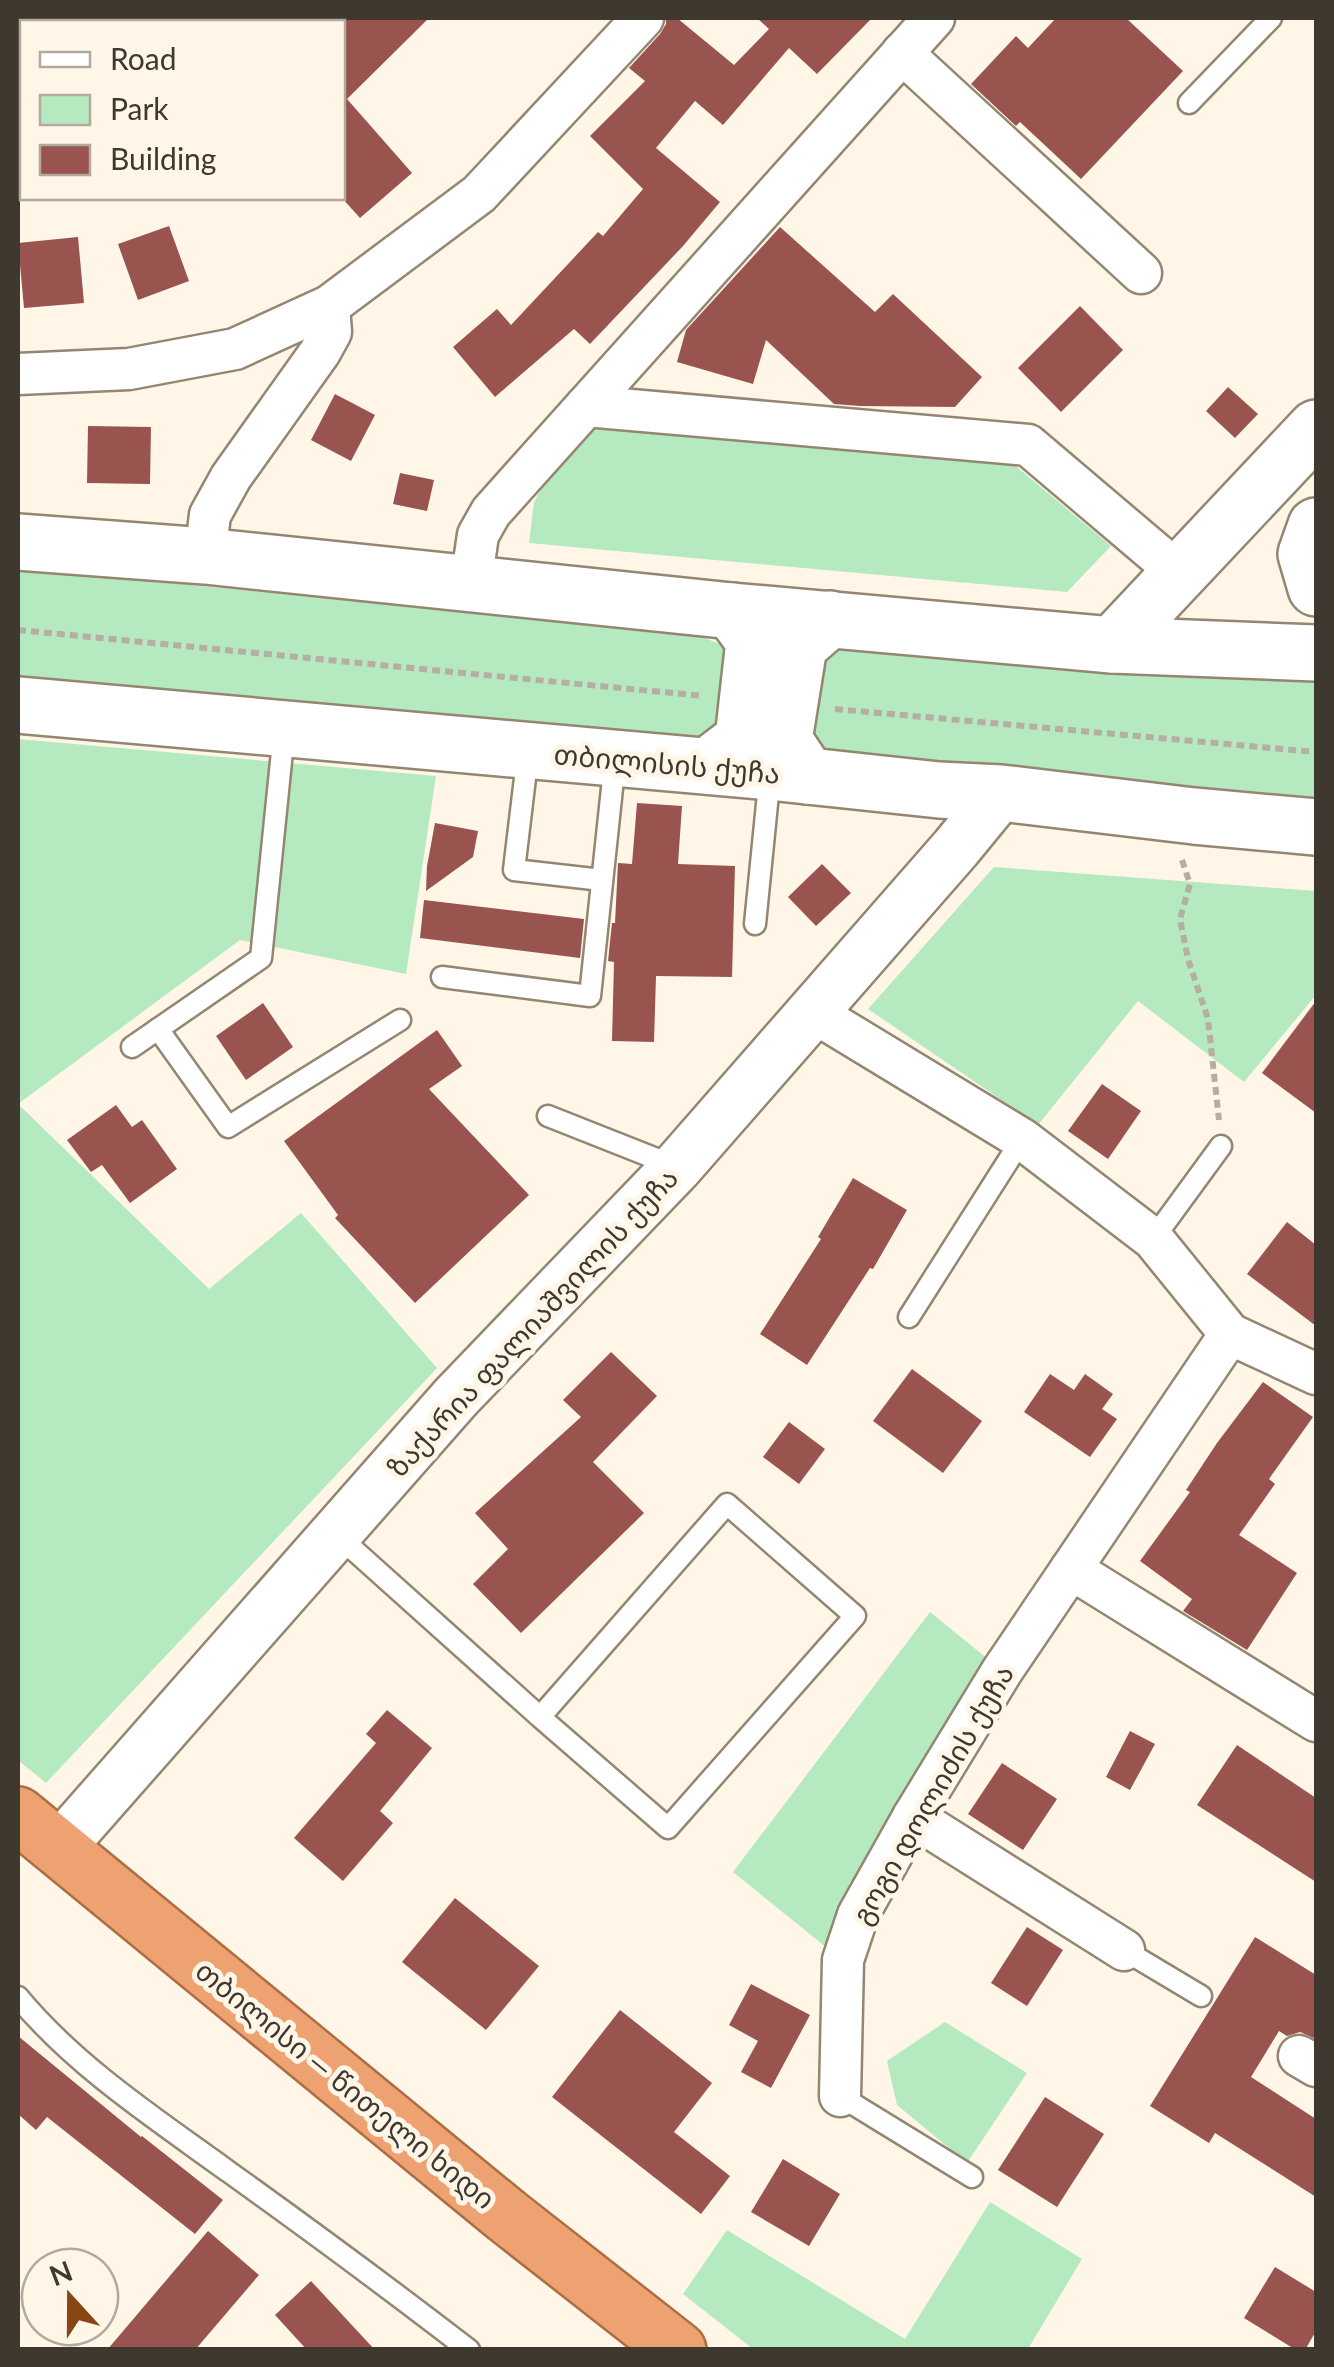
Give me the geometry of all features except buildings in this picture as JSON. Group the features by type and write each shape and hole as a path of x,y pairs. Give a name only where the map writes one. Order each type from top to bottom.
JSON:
{"highway":[{"name":"თბილისი — წითელი ხიდი","path":"18,1815 506,2216 678,2350"}],"main road":[{"path":"1112,645 1316,428"},
{"path":"1316,526 1306,554 1316,588"},
{"path":"18,542 205,556 732,611 1112,645 1316,653"},
{"path":"732,611 754,641 769,703 784,740 789,774"},
{"path":"708,766 743,738 769,703 799,646 830,619"},
{"name":"თბილისის ქუჩა","path":"18,705 1001,793 1316,827"}],"street":[{"path":"18,374 129,369 235,349 329,306 479,194 644,18"},
{"path":"472,583 478,536 491,512 934,18"},
{"path":"902,53 1141,272"},
{"path":"205,556 210,514 231,477 320,352 331,332 329,306"},
{"path":"586,406 1028,445 1180,574"},
{"name":"ზაქარია ფალიაშვილის ქუჩა","path":"59,1848 456,1397 677,1167 1001,793"},
{"path":"813,1012 1022,1139 1153,1239 1230,1334 1316,1374"},
{"name":"გოგი დოლიძის ქუჩა","path":"840,2096 843,1960 858,1915 1002,1671 1230,1334"},
{"path":"1071,1568 1316,1722"},
{"path":"913,1817 1124,1950"}],"lane":[{"path":"1189,103 1271,18"},
{"path":"132,1047 261,958 284,730"},
{"path":"528,751 514,870 602,880"},
{"path":"442,977 590,996 615,758"},
{"path":"756,924 789,774"},
{"path":"158,1029 228,1127 400,1020"},
{"path":"548,1116 677,1167"},
{"path":"909,1317 1022,1139"},
{"path":"1153,1239 1221,1146"},
{"path":"336,1534 540,1717 668,1828 855,1616 727,1504 540,1717"},
{"path":"1124,1950 1201,1996"},
{"path":"18,1997 44,2028 144,2110 469,2350"},
{"path":"840,2096 972,2177"}],"path":[{"path":"18,630 1316,752"},
{"path":"1194,816 1181,861 1190,884 1180,918 1188,960 1208,1019 1221,1146"}],"green space":[{"path":"49,18 204,20 50,20"},
{"path":"606,415 999,452 1111,546 1067,592 529,543 534,502 545,482"},
{"path":"18,568 697,635 725,646 737,669 722,734 704,749 18,685"},
{"path":"843,637 1316,682 1316,804 827,762 803,737 815,650"},
{"path":"18,739 436,776 406,974 240,940 18,1104"},
{"path":"994,867 1316,891 1316,995 1244,1082 1138,1001 1038,1125 868,1009"},
{"path":"18,1104 209,1289 301,1213 437,1368 46,1783 18,1760"},
{"path":"930,1612 994,1664 827,1948 733,1872"},
{"path":"945,2022 1027,2073 967,2163 897,2105 887,2061"},
{"path":"990,2202 1082,2259 1028,2349 753,2349 683,2294 727,2230 905,2339"}]}
